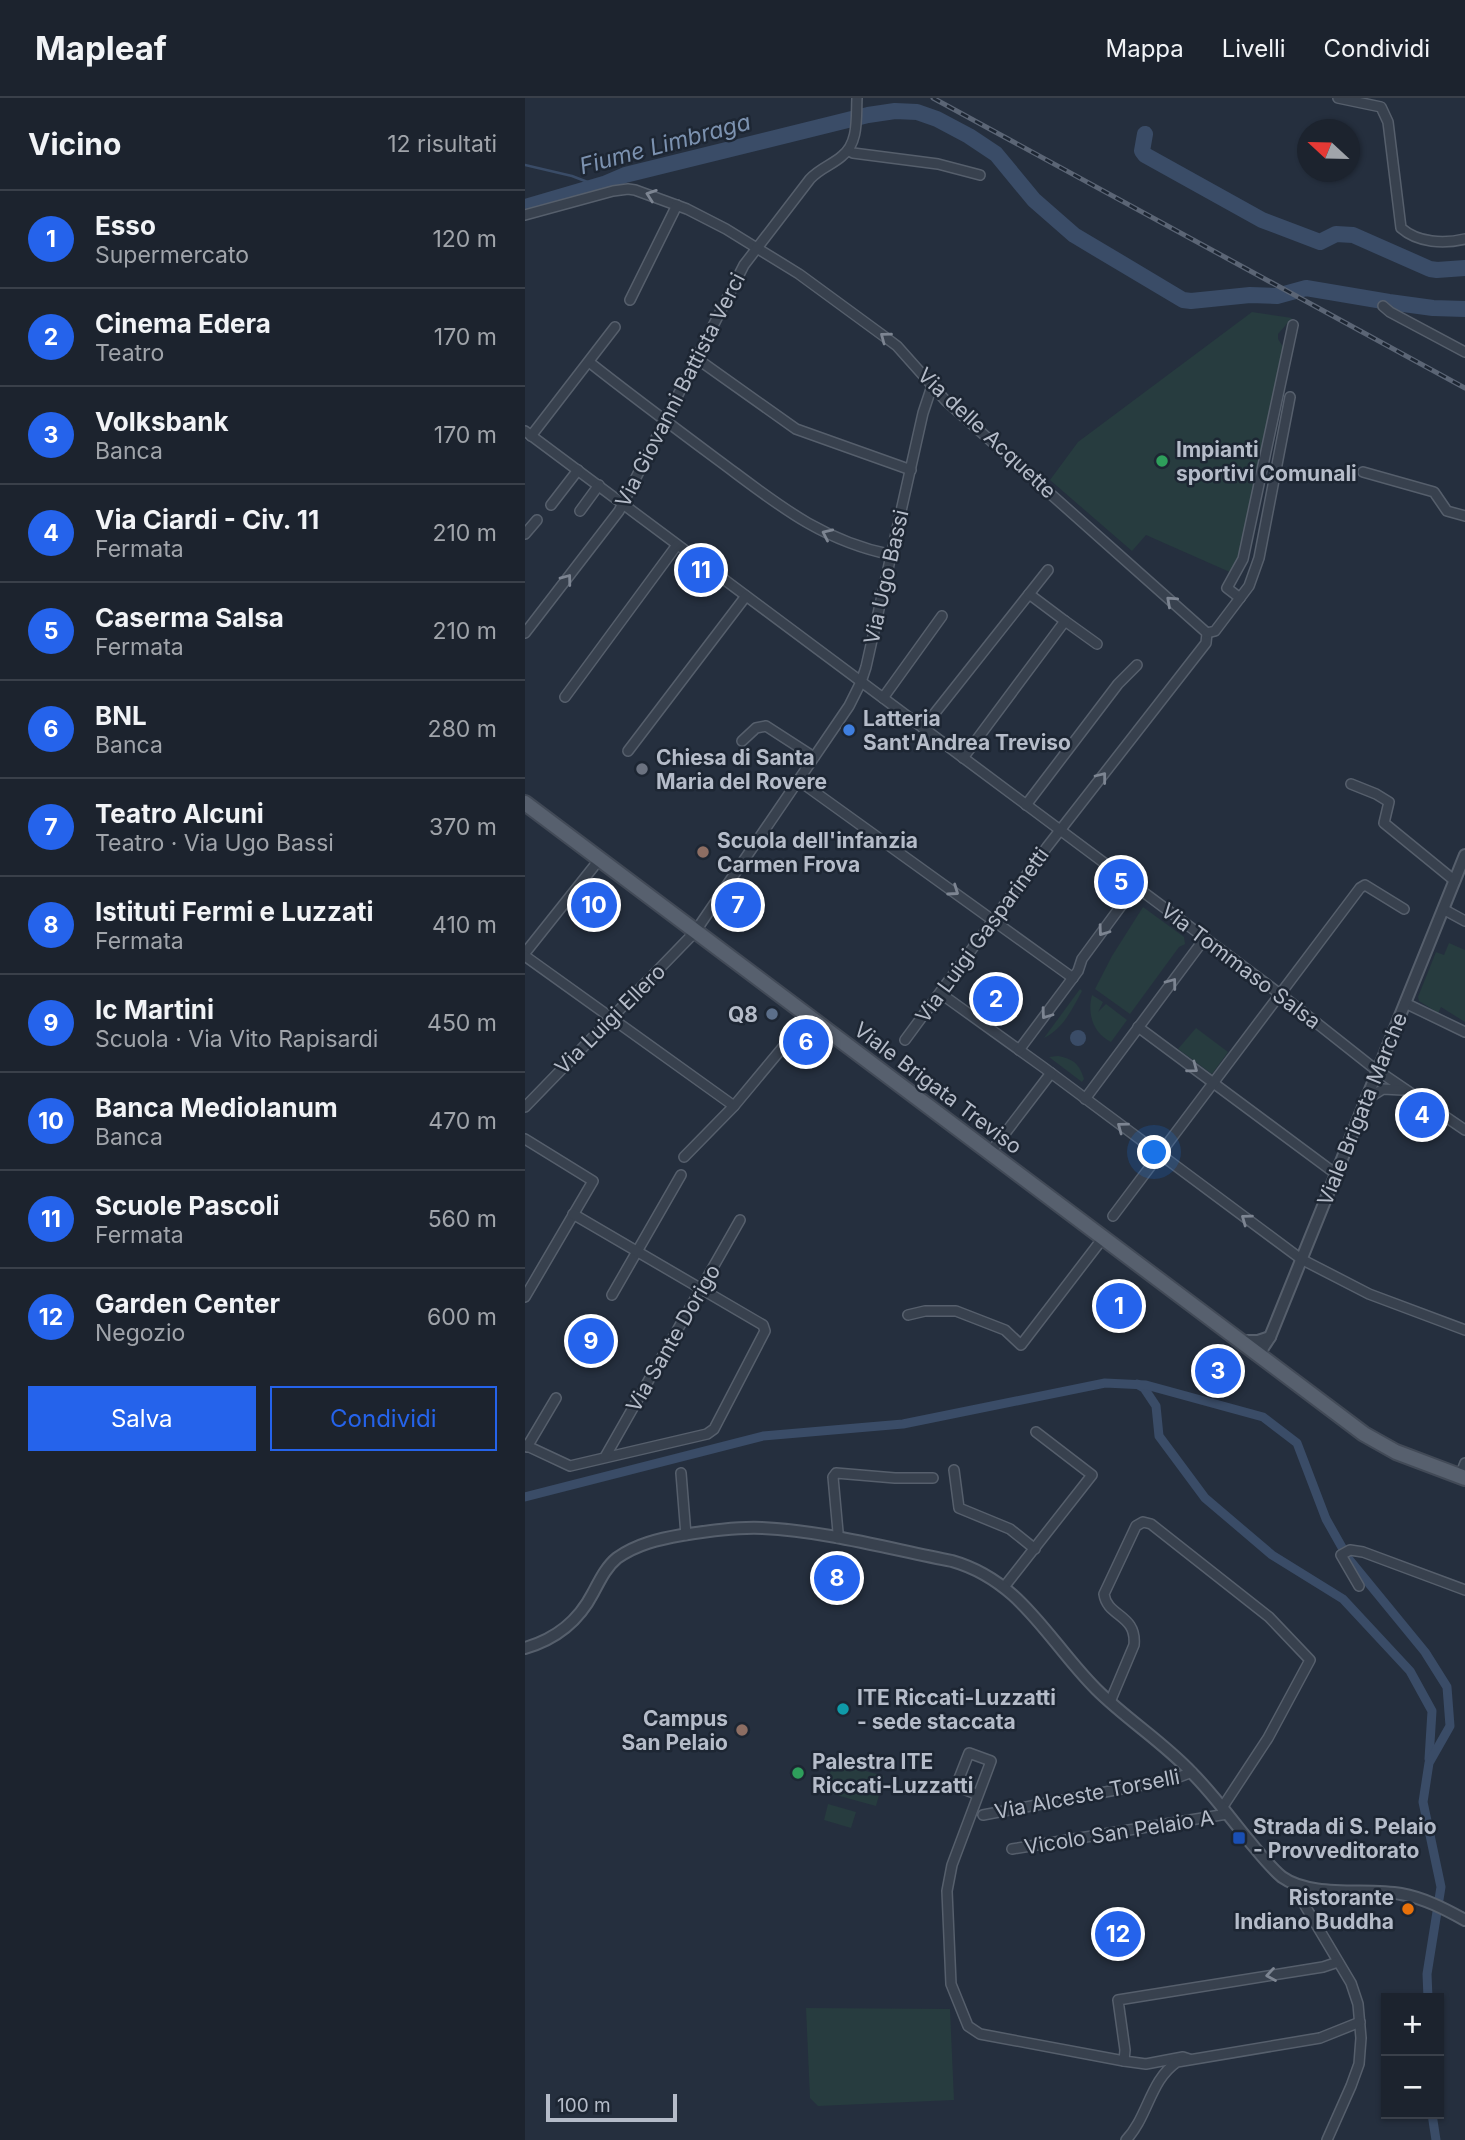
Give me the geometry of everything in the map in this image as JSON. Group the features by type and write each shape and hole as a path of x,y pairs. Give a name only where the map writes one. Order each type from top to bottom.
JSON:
{"main road":[{"name":"Viale Brigata Treviso","path":"525,803 1375,1442 1408,1457 1463,1472"}],"street":[{"path":"857,98 854,137 848,150 853,153 938,164 980,175"},
{"path":"1338,98 1379,106 1385,111 1401,228 1408,233 1437,242 1465,239"},
{"name":"Via Giovanni Battista Verci","path":"525,633 623,504 740,271 756,247 817,172 848,150"},
{"name":"Via delle Acquette","path":"525,215 628,189 677,205 756,247 814,285 897,346 946,401 1207,633"},
{"path":"630,300 677,205"},
{"path":"1383,306 1465,352"},
{"path":"1240,598 1227,588 1243,559 1293,325"},
{"path":"528,433 589,362 615,327"},
{"path":"696,358 796,429 911,470"},
{"path":"589,362 664,421 817,530 848,543 892,555"},
{"name":"Via Ugo Bassi","path":"695,932 849,706 862,682 923,413 932,386"},
{"path":"1060,830 1206,643 1207,633 1215,631 1249,586 1259,558 1290,397"},
{"name":"Via Tommaso Salsa","path":"528,433 1280,994 1378,1071 1465,1130"},
{"path":"551,505 578,470"},
{"path":"1363,472 1434,492 1447,511 1465,516"},
{"path":"580,511 599,485"},
{"path":"525,534 537,520"},
{"path":"565,697 677,545"},
{"path":"923,728 1048,569"},
{"path":"1029,594 1097,644"},
{"path":"628,751 746,596"},
{"path":"883,698 941,616"},
{"path":"963,758 1065,621"},
{"path":"1025,805 1118,684 1137,665"},
{"path":"742,741 756,728 766,726 814,757"},
{"path":"798,780 1073,978"},
{"path":"1351,785 1377,794 1389,802 1384,822 1455,881"},
{"name":"Via Luigi Gasparinetti","path":"905,1040 1060,830"},
{"name":"Viale Brigata Marche","path":"1259,1354 1269,1337 1465,855"},
{"path":"599,860 525,954 733,1107"},
{"path":"1113,1216 1363,886 1366,885 1404,909"},
{"path":"1019,1050 1136,887"},
{"path":"1443,909 1465,921"},
{"name":"Via Luigi Ellero","path":"525,1107 695,932"},
{"path":"1085,1099 1205,939"},
{"path":"940,993 1301,1259 1369,1294 1465,1330"},
{"path":"1405,1003 1465,1032"},
{"path":"684,1157 733,1107 808,1017"},
{"path":"1138,1027 1336,1174"},
{"path":"990,1153 1051,1073"},
{"path":"1366,1100 1383,1089 1406,1091"},
{"path":"525,1139 593,1181 525,1297"},
{"path":"612,1296 681,1175"},
{"path":"556,1398 526,1446 570,1466 707,1434 714,1429 765,1331 763,1325 573,1214"},
{"name":"Via Sante Dorigo","path":"605,1457 740,1220"},
{"path":"908,1315 925,1311 956,1311 1005,1330 1021,1345 1103,1238"},
{"path":"1242,1341 1258,1341 1269,1337"},
{"path":"1005,1587 1092,1475 1036,1432"},
{"path":"954,1469 958,1508 1010,1529 1035,1549"},
{"path":"681,1473 686,1535"},
{"path":"837,1538 833,1478 836,1473 933,1478"},
{"path":"1110,1702 1135,1637 1134,1629 1105,1601 1104,1594 1136,1526 1143,1522 1151,1524 1269,1617 1310,1660 1268,1738 1224,1811"},
{"path":"525,1648 556,1636 577,1619 606,1569 624,1553 638,1546 686,1535 730,1529 798,1531 964,1564 985,1573 1005,1587 1033,1613 1091,1684 1192,1772 1283,1878 1299,1886 1314,1889 1387,1892 1415,1897 1465,1920"},
{"path":"1359,1586 1341,1555 1346,1552 1363,1552 1465,1590"},
{"path":"978,1795 956,1786 969,1753 991,1761 952,1865 947,1891 951,1984 968,2026 980,2034 1124,2061 1146,2064 1183,2057 1189,2059"},
{"name":"Via Alceste Torselli","path":"983,1815 1174,1779 1192,1772"},
{"name":"Vicolo San Pelaio A","path":"1012,1849 1224,1811"},
{"path":"1299,1886 1305,1906 1355,1990 1360,2022 1359,2064 1327,2140"},
{"path":"1124,2061 1118,2000 1323,1967 1338,1962"},
{"path":"1126,2140 1140,2122 1164,2073 1177,2062 1320,2038 1360,2022"}],"green space":[{"name":"Impianti sportivi Comunali","path":"1252,312 1292,318 1278,334 1285,350 1235,572 1146,535 1132,551 1050,480 1078,442"},
{"path":"1143,907 1184,937 1185,944 1179,947 1130,1014 1095,989"},
{"path":"1449,943 1465,950 1465,1022 1441,1007 1438,1013 1419,1001 1418,997 1436,952 1444,955"},
{"path":"1080,989 1082,991 1067,1018 1044,1038"},
{"path":"1092,995 1103,1002 1098,1012 1106,1004 1127,1020 1111,1042 1100,1034 1093,1022 1090,1009"},
{"path":"1196,1028 1228,1052 1212,1074 1178,1049"},
{"path":"1058,1056 1075,1063 1084,1079 1082,1082 1049,1057"},
{"path":"833,1762 884,1776 876,1806 825,1792"},
{"path":"828,1804 856,1812 851,1828 824,1820"},
{"path":"806,2008 950,2009 954,2100 818,2106 810,2098"}],"water":[{"path":"1078,1030 1084,1032 1084,1044 1078,1046 1072,1044 1070,1038 1072,1032"}],"waterway":[{"name":"Fiume Limbraga","path":"525,207 604,184 625,175 868,115 895,111 917,112 969,136 996,154 1034,200 1074,235 1183,300 1250,295 1277,296 1306,288 1433,308 1465,309"},
{"name":"Fiume Limbraga","path":"1145,134 1142,151 1145,155 1262,220 1320,242 1336,234 1353,235 1430,269 1465,268"},
{"path":"525,165 572,176 598,186"},
{"path":"525,1497 763,1436 903,1424 1105,1383 1146,1385 1263,1417 1297,1443 1326,1519 1348,1558 1425,1652 1447,1687 1450,1726 1429,1763 1423,1802 1441,1887 1427,1974 1428,1993"},
{"path":"1137,1384 1144,1388 1156,1406 1159,1436 1205,1498 1272,1555 1343,1599 1410,1671 1432,1711 1429,1759"},
{"path":"1433,2119 1436,2140"}],"railway":[{"path":"933,98 1465,388"}],"place":[{"name":"Impianti sportivi Comunali","path":"1162,461"},
{"name":"Scuole Pascoli","path":"701,570"},
{"name":"Latteria Sant'Andrea Treviso","path":"849,730"},
{"name":"Chiesa di Santa Maria del Rovere","path":"642,769"},
{"name":"Scuola dell'infanzia Carmen Frova","path":"703,852"},
{"name":"Caserma Salsa","path":"1121,882"},
{"name":"Banca Mediolanum","path":"594,905"},
{"name":"Teatro Alcuni","path":"738,905"},
{"name":"Cinema Edera","path":"996,999"},
{"name":"Q8","path":"772,1014"},
{"name":"BNL","path":"806,1042"},
{"name":"Via Ciardi - Civ. 11","path":"1422,1115"},
{"name":"Esso","path":"1119,1306"},
{"name":"Ic Martini","path":"591,1341"},
{"name":"Volksbank","path":"1218,1371"},
{"name":"Istituti Fermi e Luzzati","path":"837,1578"},
{"name":"ITE Riccati-Luzzatti - sede staccata","path":"843,1709"},
{"name":"Campus San Pelaio","path":"742,1730"},
{"name":"Palestra ITE Riccati-Luzzatti","path":"798,1773"},
{"name":"Strada di S. Pelaio - Provveditorato","path":"1239,1838"},
{"name":"Ristorante Indiano Buddha","path":"1408,1909"},
{"name":"Garden Center","path":"1118,1934"}]}
